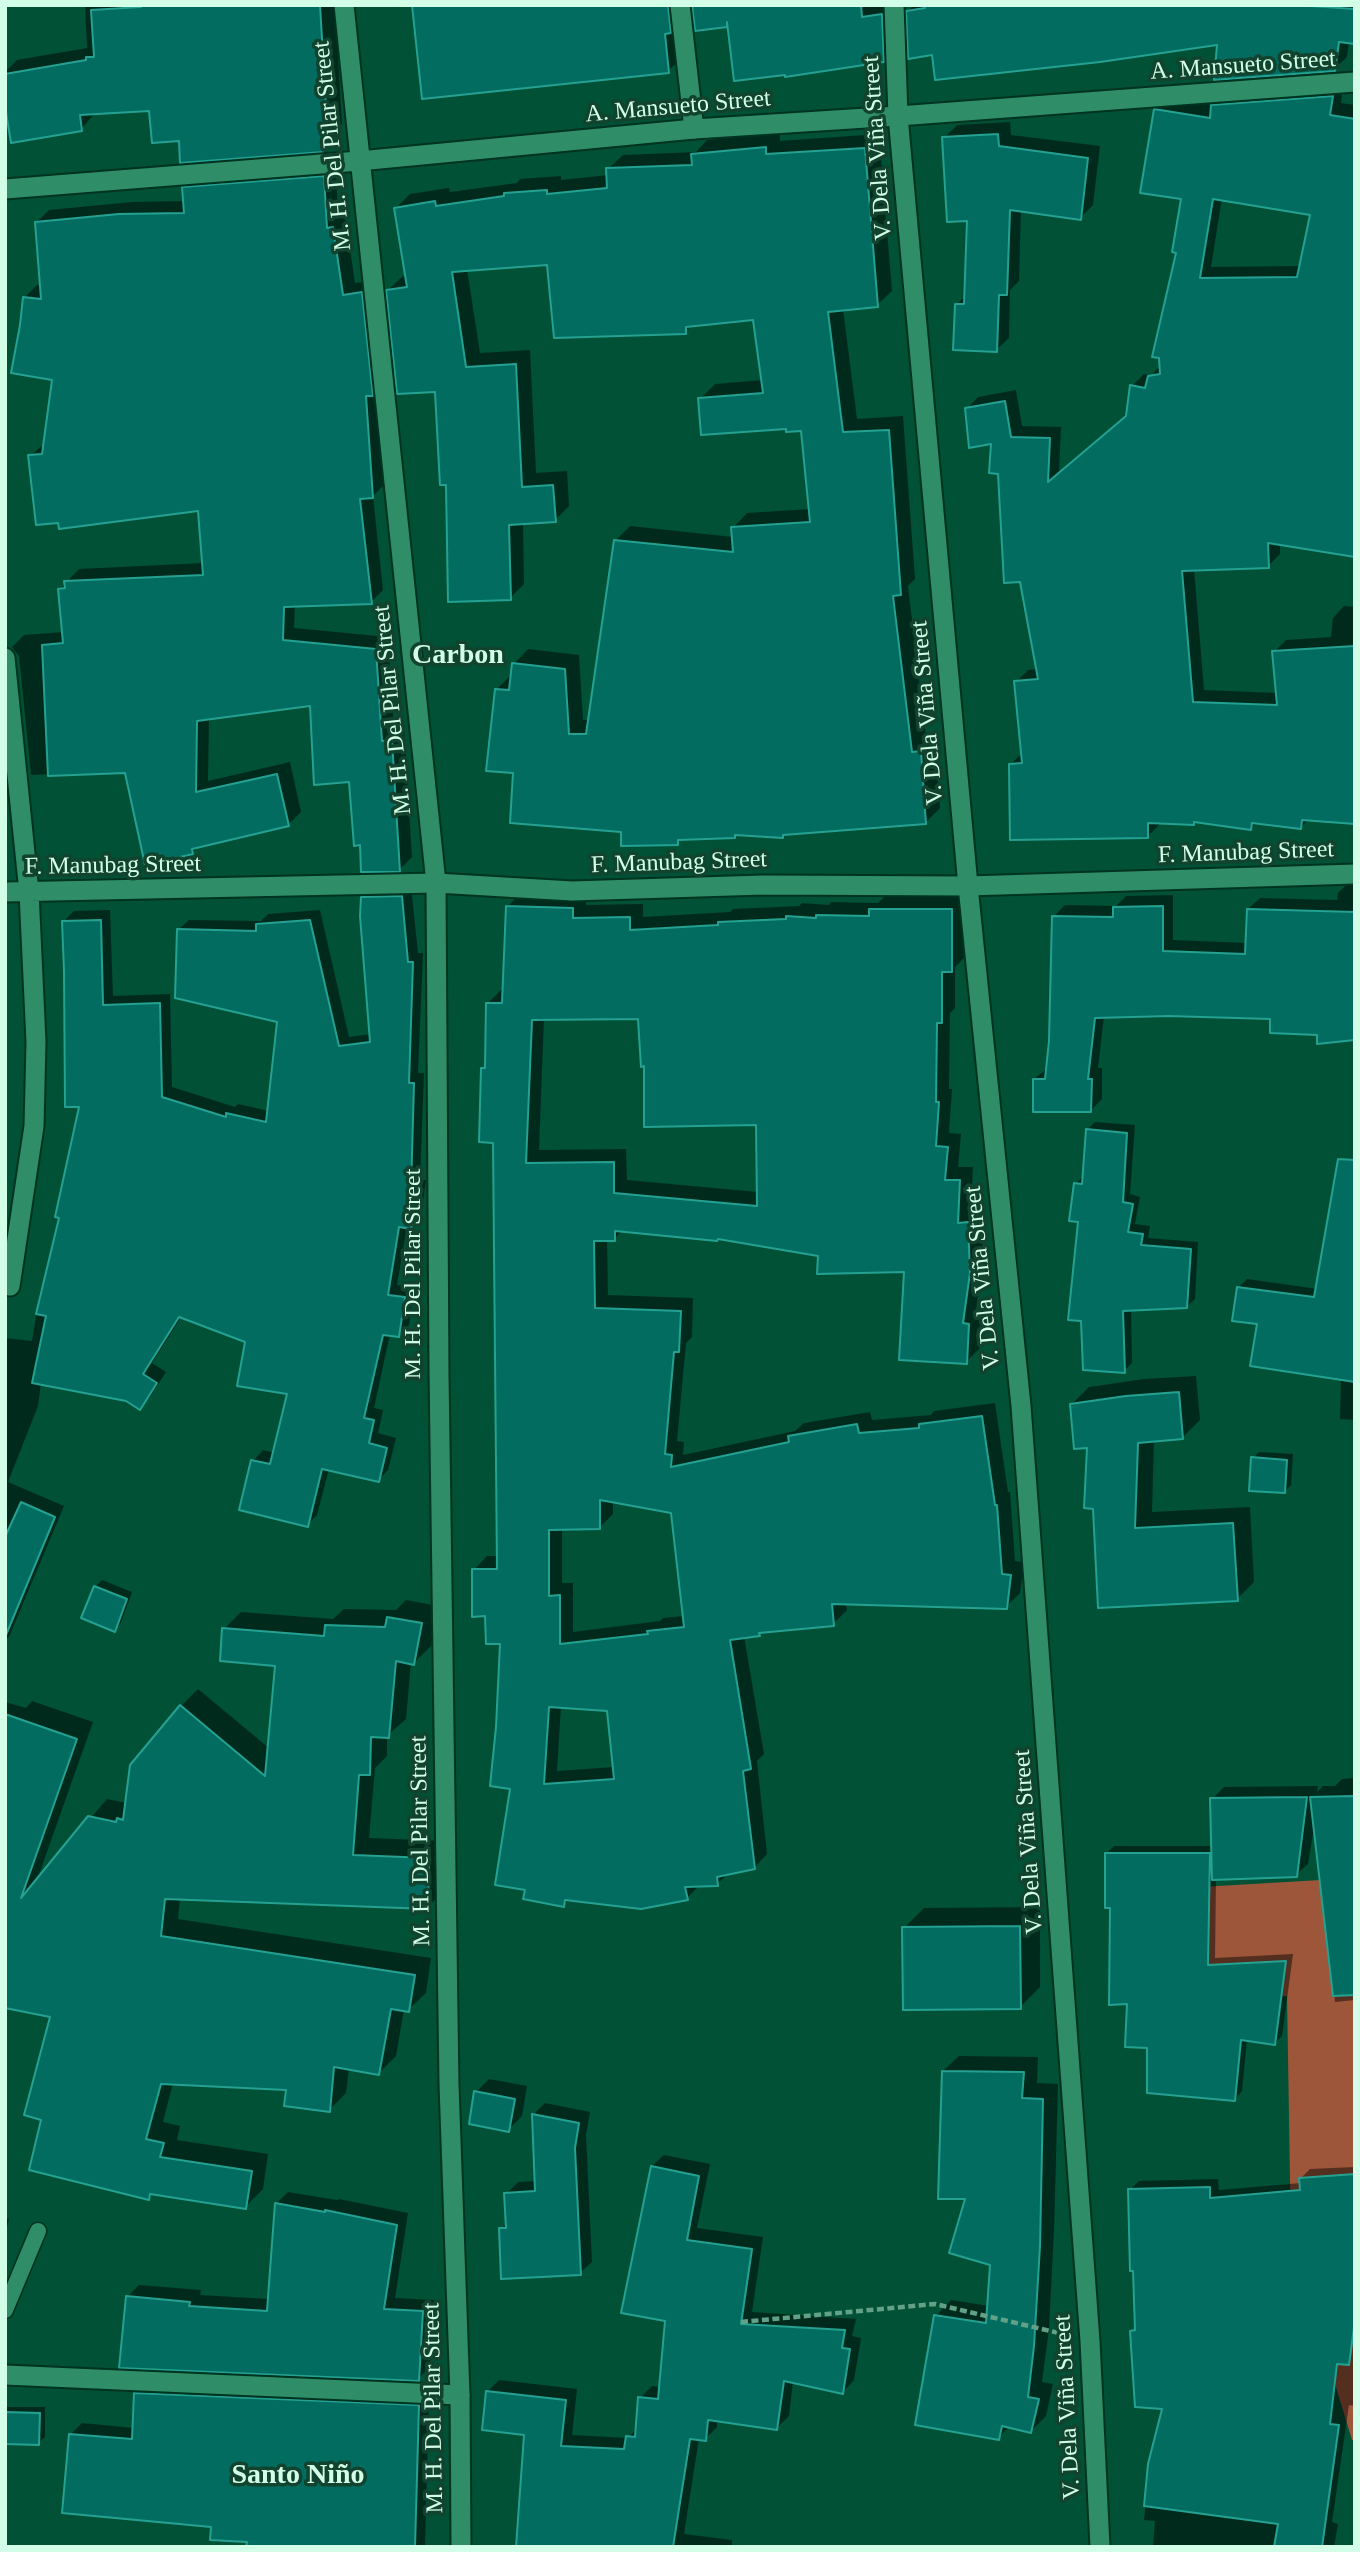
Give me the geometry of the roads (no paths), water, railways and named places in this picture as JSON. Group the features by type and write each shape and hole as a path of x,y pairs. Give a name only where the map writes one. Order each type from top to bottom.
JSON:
{"street":[{"name":"M. H. Del Pilar Street","path":"344,5 436,883 439,1358 449,2057 460,2395 461,2547"},
{"path":"680,5 694,129"},
{"name":"V. Dela Viña Street","path":"894,5 898,116 968,886 1021,1406 1090,2341 1100,2547"},
{"name":"A. Mansueto Street","path":"5,189 359,161 694,129 1355,82"},
{"path":"5,658 29,892 36,1042 34,1126 10,1286"},
{"name":"F. Manubag Street","path":"5,892 436,883 572,891 763,885 968,886 1355,874"},
{"path":"5,2375 460,2395"}],"lane":[{"path":"5,2311 38,2231"}],"district":[{"name":"Carbon","path":"458,656"},
{"name":"Santo Niño","path":"298,2476"}]}
